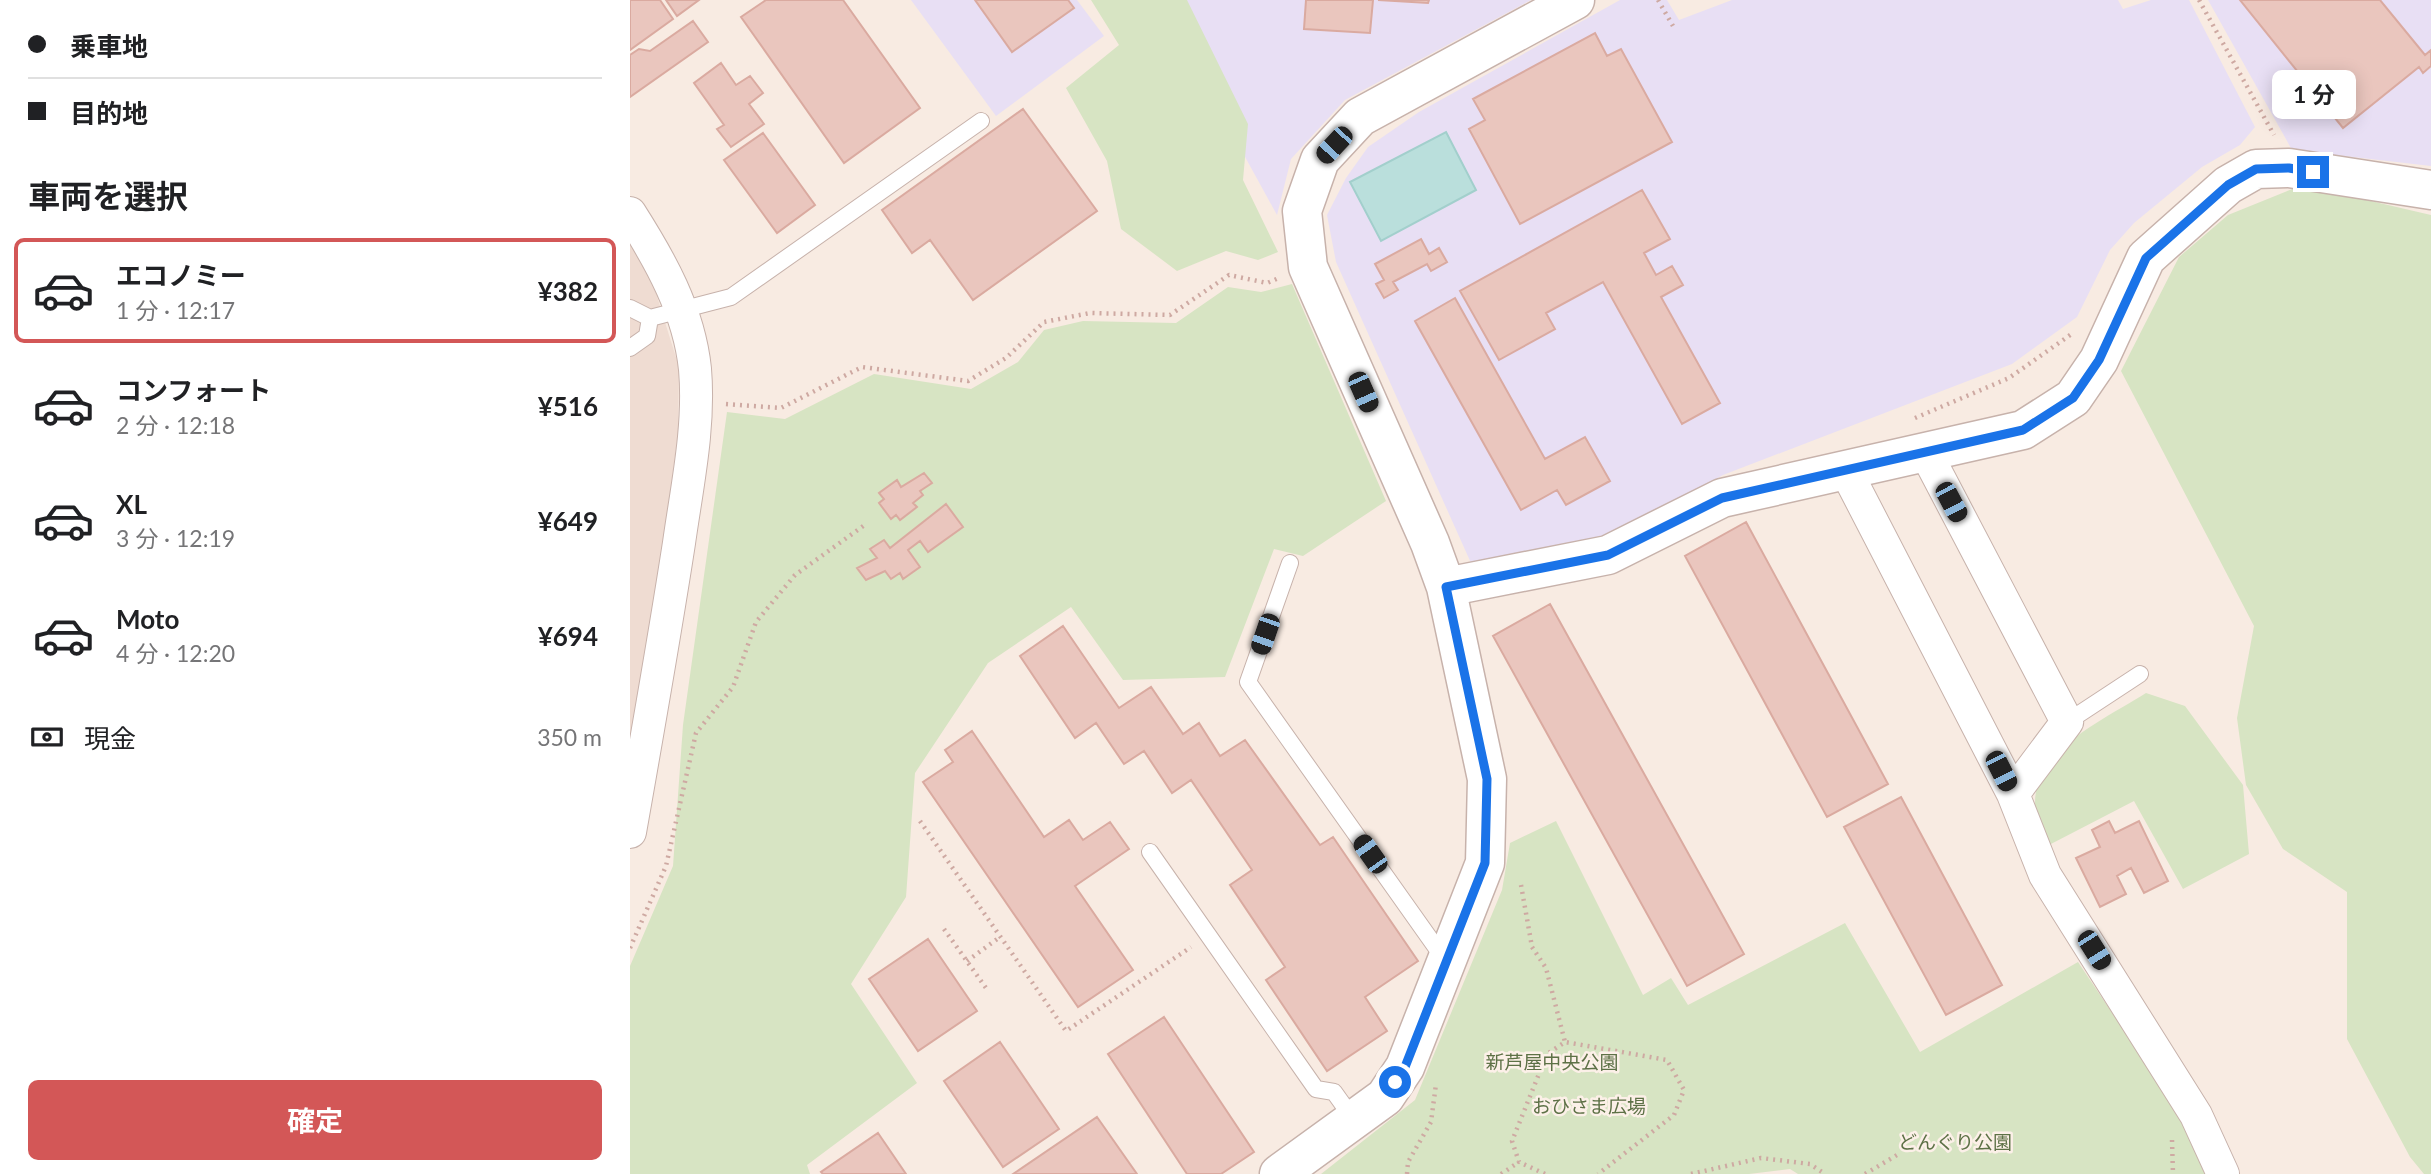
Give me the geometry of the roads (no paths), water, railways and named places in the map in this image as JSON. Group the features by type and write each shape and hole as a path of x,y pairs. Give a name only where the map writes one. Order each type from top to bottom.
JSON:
{"street":[{"path":"1279,1174 1385,1097 1405,1067 1485,863 1487,779 1446,587 1430,543 1308,267 1302,211 1320,160 1360,117 1575,0"},
{"path":"1446,587 1608,555 1722,498 1845,468 1917,437 2023,430 2073,398 2099,360 2146,258 2228,185 2256,169 2289,168 2431,190"},
{"path":"630,213 665,267 681,313 695,367 695,433 660,663 630,832"},
{"path":"1917,437 2067,722 2013,794"},
{"path":"1845,468 2013,794 2045,875 2196,1115 2223,1174"}],"lane":[{"path":"630,308 650,318 681,313 731,297 981,121"},
{"path":"630,348 647,336 650,318"},
{"path":"1290,563 1248,682 1446,962"},
{"path":"2067,722 2140,674"},
{"path":"1150,852 1316,1089 1334,1092 1354,1120"}],"water":[{"path":"1446,132 1476,190 1381,241 1350,182"}],"park label":[{"name":"新芦屋中央公園","path":"1552,1062"},
{"name":"おひさま広場","path":"1589,1106"},
{"name":"どんぐり公園","path":"1955,1142"}]}
